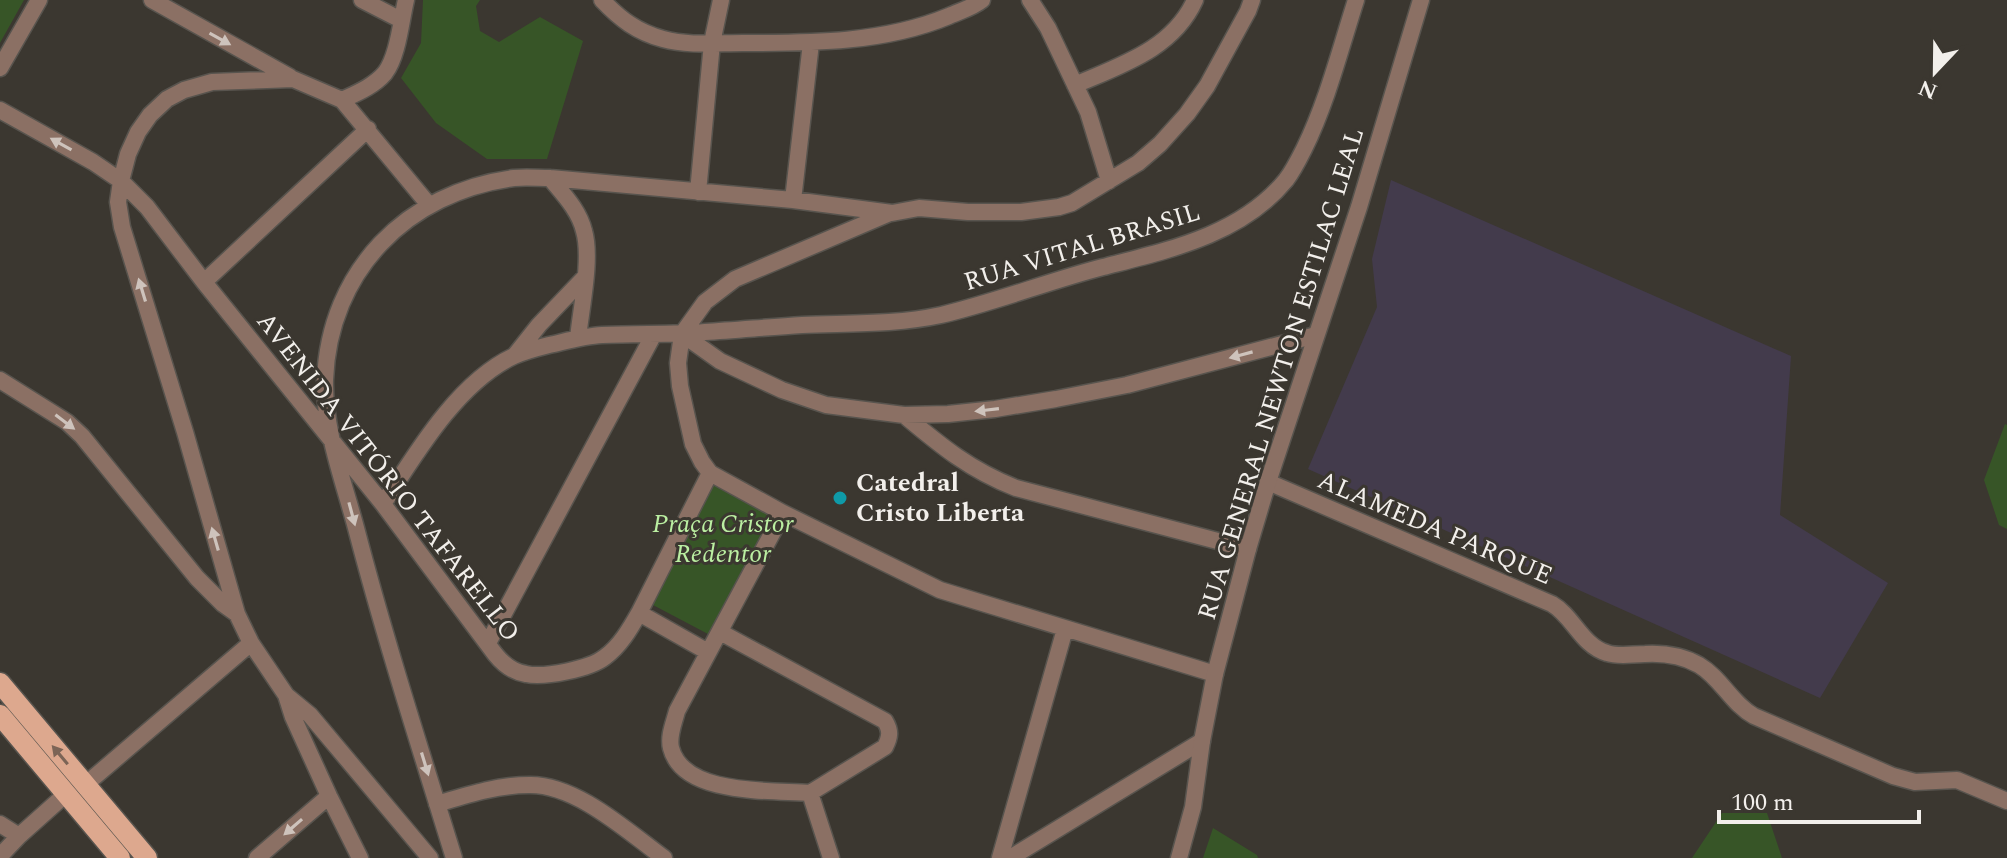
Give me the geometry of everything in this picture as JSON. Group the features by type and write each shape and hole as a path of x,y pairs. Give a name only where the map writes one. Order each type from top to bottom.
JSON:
{"main road":[{"path":"0,683 76,789 120,858"},
{"path":"0,715 147,858"}],"street":[{"path":"0,68 39,0"},
{"path":"152,0 293,79 342,100 429,205"},
{"path":"362,0 401,20"},
{"path":"342,100 384,74 394,55 406,0"},
{"path":"602,0 618,17 640,30 670,41 712,43 811,43 887,35 935,22 982,0"},
{"path":"698,192 712,43 721,0"},
{"path":"1030,0 1048,28 1088,112 1109,181"},
{"path":"1075,85 1152,50 1175,31 1195,0"},
{"path":"1215,674 940,590 783,513 710,473 693,444 678,363 682,334 705,302 735,279 892,213 919,208 1021,212 1059,207 1072,203 1138,163 1187,114 1207,86 1252,0"},
{"name":"RUA VITAL BRASIL","path":"515,355 601,335 682,334 801,325 884,323 939,315 1167,251 1220,231 1244,218 1267,198 1286,180 1299,160 1314,129 1356,0"},
{"name":"RUA GENERAL NEWTON ESTILAC LEAL","path":"1179,858 1193,807 1215,674 1248,549 1359,207 1421,0"},
{"path":"793,200 811,43"},
{"path":"293,79 212,82 184,90 167,99 150,115 128,154 118,202 122,227 237,614 251,643 286,695 310,715 430,858"},
{"name":"AVENIDA VITÓRIO TAFARELLO","path":"0,110 93,162 121,181 147,207 383,504 503,664 515,671 528,675 579,668 604,658 626,635 639,613 710,473"},
{"path":"204,282 368,129"},
{"path":"454,858 330,440 325,383 327,354 342,303 356,275 375,249 401,224 429,205 484,184 516,178 550,178 793,200 892,213"},
{"path":"550,178 575,210 585,232 587,247 578,338"},
{"path":"383,504 448,411 472,386 515,355 584,278"},
{"path":"488,643 654,334"},
{"path":"682,334 720,361 782,390 826,405 904,415 948,414 1056,399 1127,385 1316,335"},
{"path":"0,380 67,422 82,436 197,578 237,614"},
{"path":"904,415 957,459 990,478 1016,488 1248,549"},
{"name":"ALAMEDA PARQUE","path":"1268,482 1552,604 1600,651 1616,655 1664,654 1689,660 1705,669 1743,709 1761,719 1893,776 1915,782 1957,780 2007,801"},
{"path":"720,632 885,721 890,729 885,747 810,793 747,789 700,780 678,761 671,748 677,711 783,513"},
{"path":"639,613 708,652"},
{"path":"1000,858 1065,629"},
{"path":"0,856 19,836 251,643"},
{"path":"286,695 293,717 360,858"},
{"path":"1010,858 1202,741"},
{"path":"437,804 506,786 532,784 556,789 598,811 664,858"},
{"path":"810,793 831,858"},
{"path":"257,858 329,796"},
{"path":"0,824 19,836"}],"shaded area":[{"path":"1391,180 1791,356 1780,515 1888,583 1820,698 1308,469 1377,307 1372,259"}],"green space":[{"path":"0,0 24,0 0,43"},
{"path":"423,0 480,0 476,6 480,31 499,42 540,17 583,41 547,159 487,159 436,123 401,78 421,43"},
{"path":"2005,424 2007,529 1999,525 1984,480"},
{"name":"Praça Cristor Redentor","path":"715,483 771,516 708,634 653,605"},
{"path":"1722,813 1767,813 1782,858 1692,858"},
{"path":"1213,828 1257,855 1258,858 1203,858"}],"place":[{"name":"Catedral Cristo Liberta","path":"840,498"}]}
